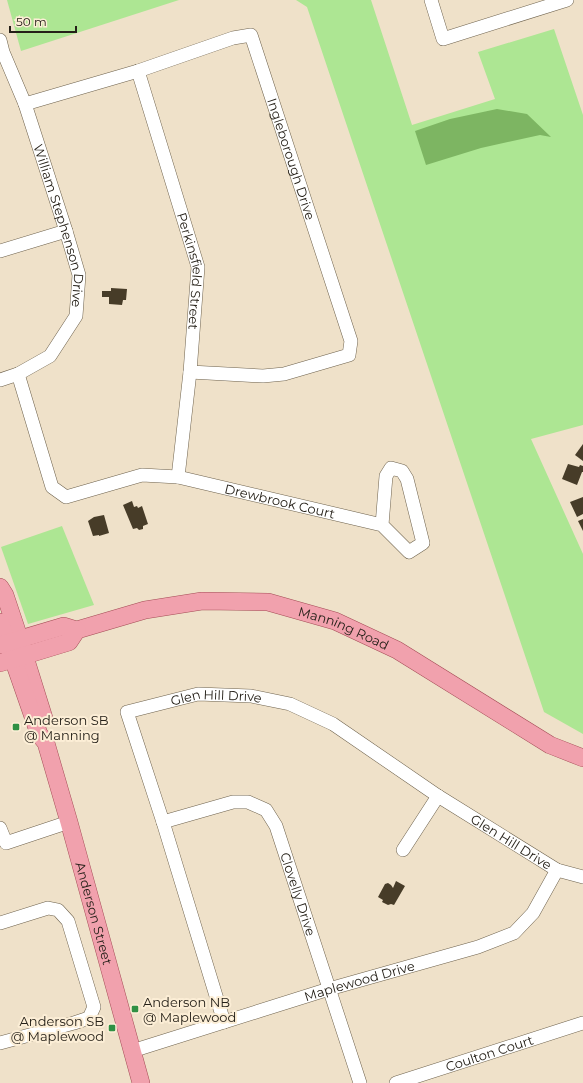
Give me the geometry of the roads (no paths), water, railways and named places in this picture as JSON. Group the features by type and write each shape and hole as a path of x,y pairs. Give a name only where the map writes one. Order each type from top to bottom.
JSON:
{"main road":[{"name":"Anderson Street","path":"0,587 5,595 12,659 39,734 46,744 141,1083"},
{"name":"Manning Road","path":"9,642 64,626 77,630 145,610 202,601 268,602 335,621 398,650 550,745 583,758"},
{"name":"Anderson Street","path":"0,622 9,642"},
{"name":"Manning Road","path":"12,659 69,642 77,630"}],"street":[{"path":"431,0 443,39 567,0"},
{"name":"Ingleborough Drive","path":"25,104 138,71 233,38 251,34 351,341 349,355 284,374 263,376 190,372"},
{"name":"William Stephenson Drive","path":"0,40 3,52 25,104 66,231 78,275 76,316 50,356 18,374 0,380"},
{"name":"Perkinsfield Street","path":"138,71 198,268 190,372 178,477"},
{"path":"0,251 66,231"},
{"name":"Drewbrook Court","path":"18,374 52,487 66,497 142,475 178,477 382,525"},
{"path":"391,468 402,471 407,479 423,543 409,552 382,525 386,476 391,468"},
{"name":"Glen Hill Drive","path":"224,1022 163,822 127,712 198,694 251,696 290,704 333,724 438,796 557,870 583,877"},
{"path":"403,850 438,796"},
{"name":"Clovelly Drive","path":"163,822 233,802 248,802 266,810 276,826 360,1083"},
{"path":"0,828 3,846 69,822"},
{"name":"Maplewood Drive","path":"132,1051 329,989 478,947 514,933 533,913 557,870"},
{"path":"0,923 48,908 58,910 68,921 94,1007 89,1018 0,1043"},
{"name":"Coulton Court","path":"396,1083 583,1023"}],"place":[{"name":"Anderson SB @ Manning","path":"16,727"},
{"name":"Anderson NB @ Maplewood","path":"135,1009"},
{"name":"Anderson SB @ Maplewood","path":"112,1028"}]}
